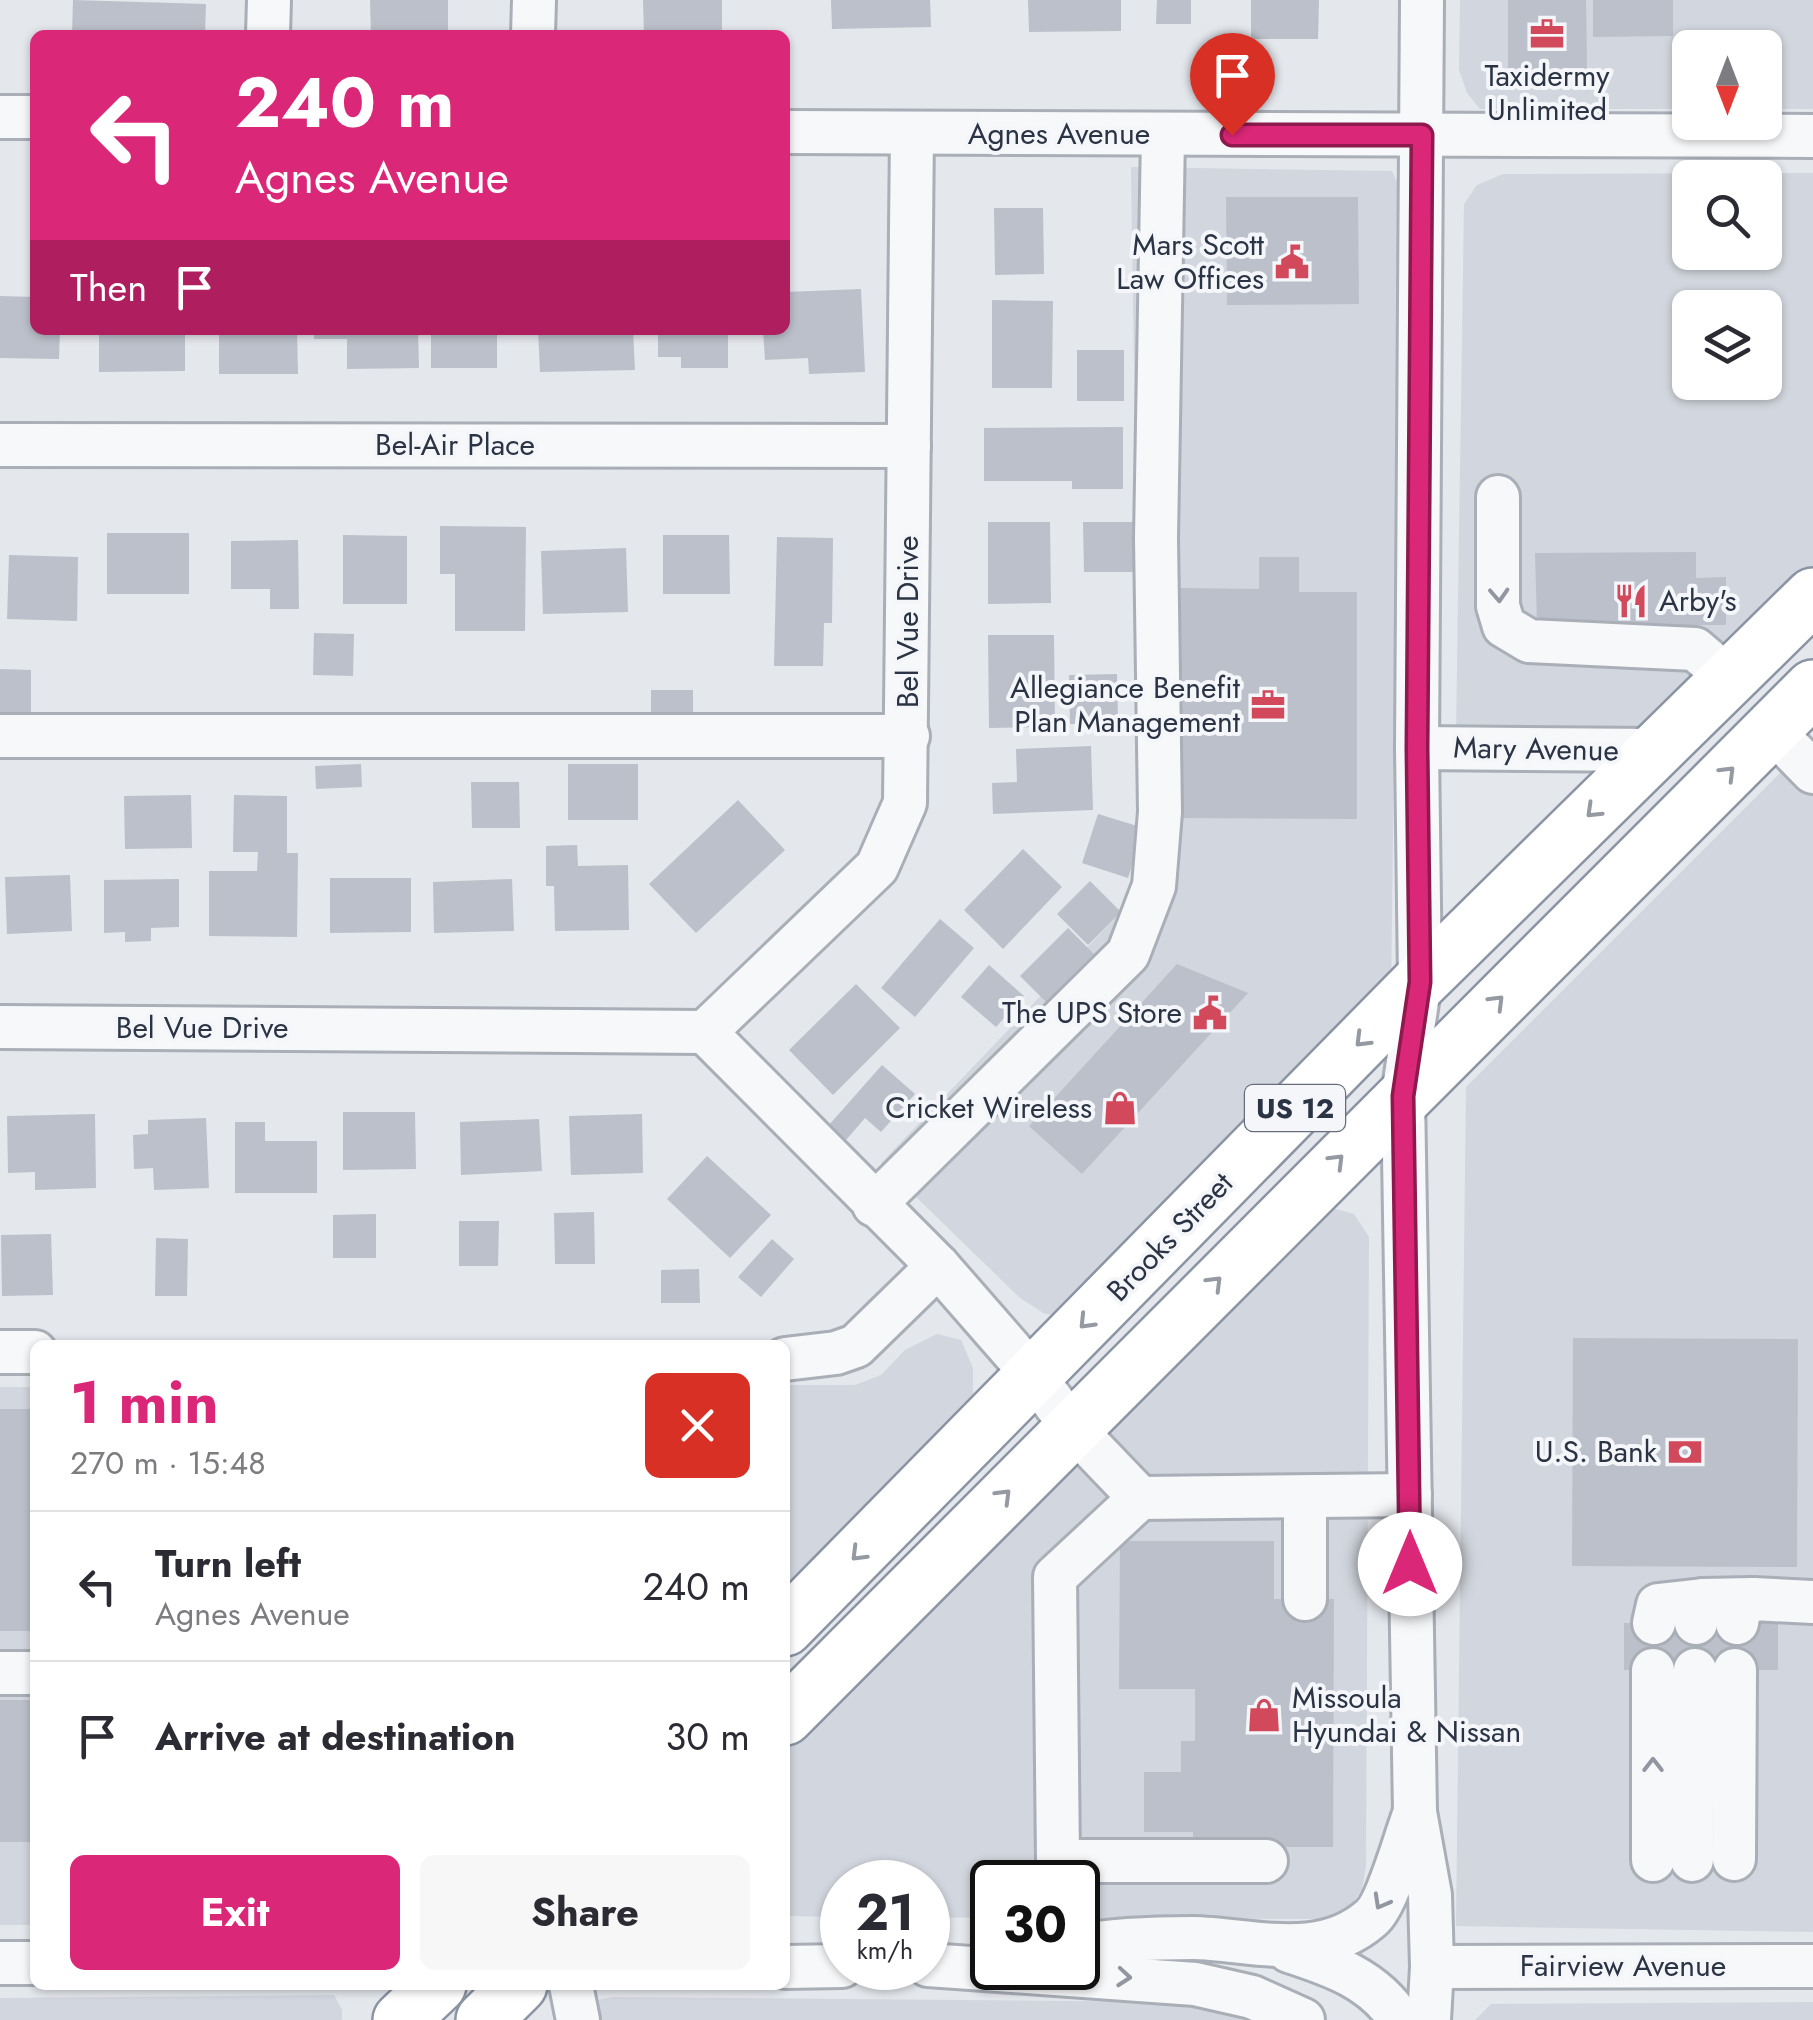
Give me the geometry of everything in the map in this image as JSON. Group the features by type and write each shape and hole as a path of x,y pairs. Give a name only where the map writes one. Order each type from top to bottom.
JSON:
{"highway":[{"name":"Brooks Street","path":"790,1623 1420,982 1813,596"},
{"name":"US 12","path":"790,1712 1813,688"},
{"path":"401,2020 433,1990"},
{"path":"484,2020 514,1990"}],"street":[{"path":"268,30 269,0"},
{"path":"533,30 534,0"},
{"path":"1422,0 1417,748 1420,982 1403,1096 1415,1812 1430,1895 1429,2020"},
{"path":"0,117 30,117"},
{"name":"Agnes Avenue","path":"790,132 1813,136"},
{"name":"Bel Vue Drive","path":"0,1027 705,1032 877,868 905,804 912,134"},
{"path":"874,1205 1128,954 1154,886 1160,812 1156,518 1164,135"},
{"name":"Bel-Air Place","path":"0,445 909,446"},
{"path":"1498,498 1498,606 1504,626 1530,641 1695,650 1729,678"},
{"path":"1771,730 1813,772"},
{"path":"0,736 908,736"},
{"name":"Mary Avenue","path":"1417,748 1656,750"},
{"path":"705,1032 938,1266 1034,1376 1072,1427 1140,1498"},
{"path":"790,1358 836,1353 856,1346 938,1266"},
{"path":"0,1352 30,1352"},
{"path":"1266,1861 1058,1861 1055,1577 1140,1498 1410,1495"},
{"path":"1305,1498 1305,1599"},
{"path":"1654,1623 1658,1604 1722,1611 1813,1602"},
{"path":"1672,1860 1694,1670 1734,1859"},
{"path":"0,1673 30,1673"},
{"path":"1100,1942 1196,1938 1276,1946 1323,1943 1372,1918 1392,1881 1415,1812"},
{"path":"1276,1946 1345,1970 1391,2006 1400,2020"},
{"path":"0,1963 30,1963"},
{"path":"959,1964 1195,1984 1252,1997 1303,2020"},
{"path":"790,1967 820,1966"},
{"name":"Fairview Avenue","path":"1432,1966 1813,1966"},
{"path":"572,1990 578,2020"}],"shaded area":[{"path":"1460,0 1813,0 1813,109 1782,109 1782,30 1672,30 1672,109 1480,109 1467,93 1459,70"},
{"path":"1131,167 1392,171 1401,191 1391,997 1075,1316 1045,1314 1020,1298 881,1163 1121,912 1133,891 1141,857"},
{"path":"1672,173 1672,270 1782,270 1782,173 1813,173 1813,581 1658,739 1456,735 1464,204 1477,185 1503,174"},
{"path":"1813,740 1813,1932 1456,1926 1466,1087"},
{"path":"1332,1208 1354,1214 1369,1237 1366,1866 1362,1889 1350,1907 1326,1919 1100,1918 1100,1860 970,1860 970,1918 950,1917 950,1860 820,1860 820,1917 790,1916 790,1733"},
{"path":"937,1334 961,1340 973,1368 973,1410 790,1592 790,1385 855,1385 881,1375 905,1350"},
{"path":"0,1387 30,1387 30,1925 0,1925"},
{"path":"334,1995 342,2010 342,2020 0,2020 0,1998"},
{"path":"613,1997 1189,2002 1258,2020 590,2020 596,2000"},
{"path":"1813,2002 1813,2020 1475,2020 1491,2004"}],"building":[{"path":"73,0 206,4 205,30 72,30"},
{"path":"370,0 448,0 448,30 371,30"},
{"path":"643,0 722,0 722,30 644,30"},
{"path":"831,0 930,0 931,27 832,29"},
{"path":"1028,0 1121,0 1121,31 1029,32"},
{"path":"1157,0 1191,0 1191,24 1156,24"},
{"path":"1251,0 1319,0 1318,39 1251,39"},
{"name":"Taxidermy Unlimited","path":"1508,0 1586,0 1587,69 1508,70"},
{"path":"1593,0 1673,0 1672,36 1593,37"},
{"name":"Mars Scott Law Offices","path":"1226,197 1358,197 1359,304 1227,305"},
{"path":"994,208 1043,208 1044,274 995,275"},
{"path":"861,289 865,372 809,374 808,358 765,360 763,335 790,335 790,292"},
{"path":"0,296 30,297 30,335 60,335 59,359 0,358"},
{"path":"992,300 1053,301 1052,388 992,388"},
{"path":"99,335 185,335 185,371 99,372"},
{"path":"219,335 297,335 298,374 219,374"},
{"path":"314,335 418,335 419,368 347,369 347,339 314,339"},
{"path":"431,335 497,335 497,368 431,368"},
{"path":"538,335 633,335 635,370 540,372"},
{"path":"658,335 728,335 728,368 681,368 681,357 658,357"},
{"path":"1077,350 1124,350 1124,401 1077,401"},
{"path":"1123,427 1123,489 1072,489 1072,481 984,481 984,428"},
{"path":"988,522 1050,522 1051,603 988,604"},
{"path":"1083,522 1136,522 1136,572 1084,572"},
{"path":"440,526 526,527 525,631 455,631 455,574 440,574"},
{"path":"107,533 189,533 189,594 107,594"},
{"path":"343,535 407,536 407,604 343,604"},
{"path":"663,535 729,535 730,594 663,594"},
{"path":"777,537 833,538 832,623 824,623 823,666 774,666"},
{"path":"298,540 299,609 270,609 270,589 231,589 231,541"},
{"path":"626,548 628,612 543,614 541,551"},
{"name":"Arby's","path":"1696,552 1696,578 1726,577 1726,625 1537,625 1535,553"},
{"path":"9,555 78,557 77,621 7,619"},
{"name":"Allegiance Benefit Plan Management","path":"1259,557 1299,557 1299,592 1357,592 1357,819 1180,818 1180,588 1259,589"},
{"path":"314,633 354,634 353,676 313,675"},
{"path":"988,635 1054,635 1055,727 989,728"},
{"path":"0,669 31,670 31,713 0,713"},
{"path":"1117,674 1118,723 1070,724 1069,675"},
{"path":"651,690 693,690 693,721 651,720"},
{"path":"1091,746 1093,810 993,814 992,783 1017,782 1016,749"},
{"path":"361,764 362,787 316,789 315,766"},
{"path":"568,764 638,764 638,820 568,820"},
{"path":"471,782 519,782 520,828 472,828"},
{"path":"191,795 192,848 125,849 124,796"},
{"path":"234,795 287,796 287,853 298,853 297,937 209,936 209,871 257,871 258,852 233,852"},
{"path":"738,800 785,850 696,933 649,884"},
{"path":"1098,814 1144,828 1128,878 1082,863"},
{"path":"577,845 578,866 628,865 629,930 555,931 554,886 546,886 546,846"},
{"path":"1023,849 1062,887 1003,949 964,910"},
{"path":"70,875 72,931 7,934 5,877"},
{"path":"330,878 411,878 411,932 330,933"},
{"path":"179,879 179,927 151,928 151,941 125,942 125,932 104,933 104,880"},
{"path":"512,879 514,931 434,933 433,882"},
{"path":"1090,881 1121,912 1088,945 1057,914"},
{"path":"940,919 974,948 915,1017 881,988"},
{"path":"1068,928 1094,954 1046,1002 1020,976"},
{"path":"1177,964 1248,993 1082,1174 1029,1126"},
{"path":"989,965 1024,996 996,1027 961,997"},
{"path":"856,984 900,1028 833,1095 789,1050"},
{"path":"882,1065 915,1094 881,1132 865,1118 846,1140 829,1125"},
{"path":"343,1112 415,1112 416,1169 343,1170"},
{"path":"95,1114 96,1188 35,1190 35,1172 8,1173 7,1116"},
{"path":"642,1114 643,1173 571,1175 569,1116"},
{"path":"206,1118 209,1188 154,1190 153,1168 134,1169 133,1135 148,1134 148,1120"},
{"path":"539,1119 542,1171 461,1175 460,1122"},
{"path":"235,1122 265,1122 265,1141 317,1141 317,1193 235,1193"},
{"path":"707,1156 771,1215 730,1258 667,1199"},
{"path":"594,1212 595,1264 555,1264 554,1213"},
{"path":"376,1214 376,1258 333,1258 333,1215"},
{"path":"459,1221 499,1221 498,1266 459,1266"},
{"path":"51,1234 53,1295 2,1296 1,1235"},
{"path":"156,1238 188,1239 187,1296 155,1296"},
{"path":"772,1239 794,1259 761,1297 738,1277"},
{"path":"699,1269 700,1303 661,1303 661,1270"},
{"name":"U.S. Bank","path":"1573,1338 1798,1339 1797,1567 1572,1566"},
{"path":"0,1409 30,1409 30,1631 0,1631"},
{"name":"Missoula Hyundai & Nissan","path":"1120,1541 1274,1541 1274,1599 1334,1599 1333,1847 1193,1847 1193,1832 1144,1832 1144,1772 1181,1772 1181,1741 1195,1741 1195,1689 1119,1689"},
{"path":"1624,1623 1778,1623 1778,1670 1624,1670"},
{"path":"0,1700 30,1700 30,1842 0,1842"}],"place":[{"name":"Taxidermy Unlimited","path":"1547,34"},
{"name":"Mars Scott Law Offices","path":"1292,262"},
{"name":"Arby's","path":"1631,601"},
{"name":"Allegiance Benefit Plan Management","path":"1268,705"},
{"name":"The UPS Store","path":"1210,1013"},
{"name":"Cricket Wireless","path":"1120,1108"},
{"name":"U.S. Bank","path":"1685,1452"},
{"name":"Missoula Hyundai & Nissan","path":"1264,1715"}],"route":[{"path":"1232,135 1422,135 1417,748 1420,982 1403,1096 1410,1564"}]}
